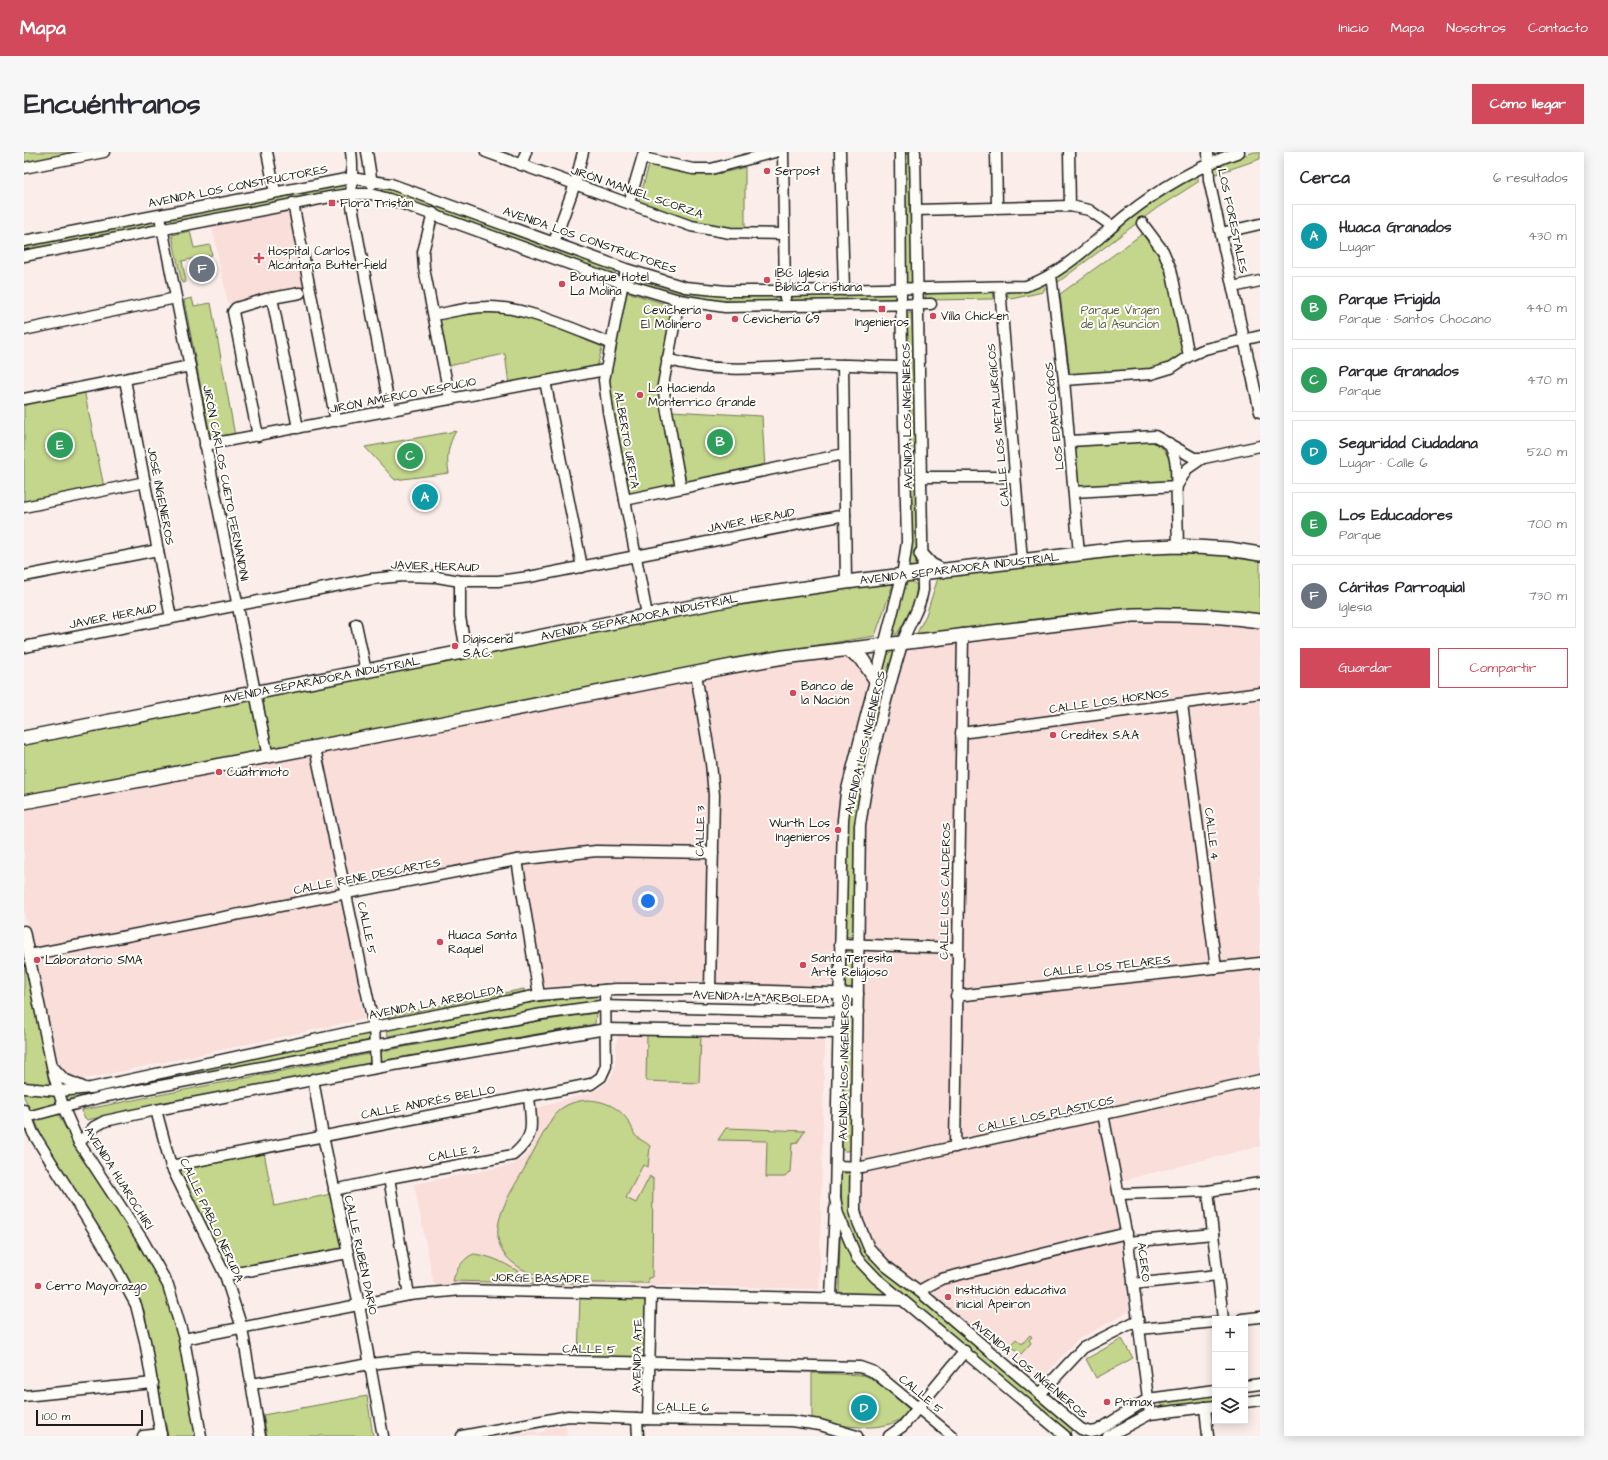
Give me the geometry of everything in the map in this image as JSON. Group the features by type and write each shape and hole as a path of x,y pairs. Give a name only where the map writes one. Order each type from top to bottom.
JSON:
{"main road":[{"name":"AVENIDA SEPARADORA INDUSTRIAL","path":"24,738 737,598 846,582 1079,554 1178,546 1229,549 1260,554"},
{"path":"921,554 931,564 943,571"},
{"path":"26,804 732,666 846,649 1133,615 1178,615 1260,621"},
{"path":"846,649 862,659 875,680"}],"street":[{"path":"24,168 104,152"},
{"path":"267,152 275,192"},
{"path":"351,152 353,166 351,194 390,410"},
{"path":"367,152 372,180 371,194"},
{"name":"JIRÓN MANUEL SCORZA","path":"486,152 629,203 663,217 712,231 730,233 784,234"},
{"path":"521,165 526,152"},
{"path":"554,242 575,184 583,152"},
{"path":"629,203 643,155 693,168 711,169 774,152"},
{"path":"783,152 785,307"},
{"path":"840,152 844,290"},
{"name":"AVENIDA LOS INGENIEROS","path":"900,152 901,304 904,367 907,542 902,576 883,644 846,793 843,820 837,1166 835,1198 838,1214 857,1258 876,1278 1065,1436"},
{"name":"AVENIDA LOS INGENIEROS","path":"915,152 922,597 902,642 890,685 865,794 860,825 855,1210 858,1222 869,1248 886,1266 919,1291 1086,1434"},
{"path":"996,152 997,207"},
{"path":"1069,152 1070,206"},
{"name":"LOS FORESTALES","path":"1208,152 1209,180 1258,392 1260,412"},
{"name":"AVENIDA LOS CONSTRUCTORES","path":"24,241 351,178 391,184 626,269 685,287 727,291 785,291 1026,286 1051,275 1145,201 1208,164 1239,152"},
{"path":"24,256 294,204 351,194 371,194 434,213 622,283 679,300 725,307 931,304"},
{"path":"294,204 336,421"},
{"path":"916,210 1070,206 1088,210 1112,226"},
{"path":"434,213 422,252 450,399"},
{"name":"JIRÓN CARLOS CUETO FERNANDINI","path":"159,215 268,757"},
{"path":"1142,223 1164,251 1171,269 1189,356"},
{"path":"1221,233 1260,224"},
{"name":"ALBERTO URETA","path":"626,269 610,343 604,380 608,411 647,615"},
{"name":"LOS EDAFÓLOGOS","path":"1051,275 1064,380 1079,554"},
{"path":"1233,287 1260,281"},
{"name":"CALLE LOS METALURGICOS","path":"1000,287 1022,561"},
{"path":"258,436 233,312 236,308 272,298 300,294"},
{"path":"24,330 176,298"},
{"path":"272,298 298,428"},
{"path":"679,300 663,385 681,488"},
{"path":"434,315 487,307 506,308 538,316 610,343"},
{"path":"1064,380 1151,374 1171,368 1189,356 1205,349 1260,336"},
{"path":"667,359 687,365 721,369 844,365 904,367"},
{"path":"844,365 846,582"},
{"path":"24,399 190,366"},
{"name":"JIRÓN AMÉRICO VESPUCIO","path":"205,445 605,370"},
{"name":"JOSÉ INGENIEROS","path":"125,380 171,618"},
{"path":"546,381 582,567"},
{"path":"1070,441 1148,435 1161,438 1186,455 1194,458 1204,458 1260,446"},
{"path":"1168,442 1174,455 1178,546"},
{"path":"625,500 844,454"},
{"path":"1176,486 1187,469 1204,458"},
{"path":"921,477 1015,477"},
{"path":"24,507 145,482"},
{"path":"1074,492 1176,486"},
{"name":"JAVIER HERAUD","path":"24,647 371,579 403,576 437,577 460,581 498,581 636,557 845,515"},
{"path":"24,576 158,550"},
{"path":"460,581 460,617 466,651"},
{"path":"356,624 366,671"},
{"name":"CALLE LOS CALDEROS","path":"955,1147 956,948 963,634"},
{"name":"CALLE 3","path":"696,674 711,763 714,795 710,989"},
{"path":"875,680 876,684 883,688 890,685"},
{"name":"CALLE LOS HORNOS","path":"961,733 1260,693"},
{"name":"CALLE 4","path":"1182,704 1216,968"},
{"name":"CALLE 5","path":"315,748 374,1027 376,1068"},
{"name":"CALLE RENE DESCARTES","path":"29,955 517,860 596,851 713,852"},
{"path":"517,860 539,995"},
{"name":"AVENIDA HUAROCHIRÍ","path":"24,931 52,1064 64,1109 79,1143 160,1268 173,1299 184,1339 201,1436"},
{"path":"840,944 956,948"},
{"name":"CALLE LOS TELARES","path":"956,996 1260,963"},
{"name":"AVENIDA LA ARBOLEDA","path":"24,1088 59,1091 91,1088 374,1027 539,995 605,990 710,989 858,994"},
{"name":"CALLE ANDRÉS BELLO","path":"171,1166 591,1084 599,1079 606,1066 605,990"},
{"name":"AVENIDA LA ARBOLEDA","path":"25,1114 64,1109 102,1097 542,1014 606,1006 839,1013 858,1012"},
{"path":"79,1143 94,1128 105,1121 313,1079 606,1029 839,1033"},
{"path":"52,1064 64,1079 78,1086 91,1088"},
{"name":"CALLE RUBÉN DARÍO","path":"313,1079 323,1136 359,1305 383,1436"},
{"name":"CALLE LOS PLASTICOS","path":"837,1166 862,1167 1260,1080"},
{"name":"CALLE 2","path":"334,1190 389,1178 513,1155 525,1145 531,1135 529,1096"},
{"name":"CALLE PABLO NERUDA","path":"156,1110 171,1166 225,1275 242,1328 260,1436"},
{"path":"25,1114 33,1133 107,1251 136,1305 153,1383 161,1435 143,1436"},
{"name":"ACERO","path":"1103,1114 1128,1238 1150,1414"},
{"path":"389,1178 409,1294"},
{"path":"1120,1194 1208,1190 1260,1183"},
{"path":"1208,1190 1222,1316"},
{"path":"831,1297 835,1198"},
{"path":"919,1291 941,1279 1128,1238 1213,1234"},
{"path":"225,1275 348,1253"},
{"path":"1134,1284 1218,1275"},
{"name":"JORGE BASADRE","path":"184,1339 409,1294 462,1290 831,1297 902,1300"},
{"name":"AVENIDA ATE","path":"648,1419 652,1293"},
{"path":"1248,1318 1260,1316"},
{"path":"1040,1394 1083,1348 1138,1325 1212,1322"},
{"path":"889,1436 899,1431 965,1351"},
{"name":"CALLE 5","path":"252,1384 370,1364 424,1358 860,1367 874,1372 952,1436"},
{"path":"24,1396 153,1383"},
{"path":"1248,1386 1260,1384 1260,1388"},
{"path":"1086,1434 1097,1431 1148,1399 1212,1390"},
{"path":"1248,1402 1260,1400"},
{"path":"1108,1436 1150,1414 1210,1406 1208,1436"},
{"name":"CALLE 6","path":"462,1436 568,1416 792,1422 820,1425 856,1436"},
{"path":"637,1419 638,1436"}],"shaded area":[{"name":"Hospital Carlos Alcántara Butterfield","path":"290,211 305,289 228,304 212,226"},
{"path":"1135,619 1242,623 1260,626 1260,1146 1112,1183 1130,1311 1077,1340 1041,1379 891,1264 871,1242 863,1223 858,1190 863,979 807,986 613,982 541,987 518,856 341,889 364,1019 81,1080 70,1077 61,1071 52,1047 24,911 24,813 34,806 828,654"},
{"path":"617,1033 825,1037 819,1289 656,1285 434,1285 414,1184 512,1165 527,1156 537,1136 536,1108 592,1092 603,1086 612,1076 615,1065"},
{"path":"566,1426 567,1436 507,1436 535,1431 538,1433 544,1432 546,1428"}],"green space":[{"path":"24,152 75,152 76,156 24,166"},
{"path":"904,152 909,152 912,285 906,285"},
{"path":"1254,152 1260,152 1260,159 1216,174 1212,171 1211,167"},
{"path":"649,165 675,172 697,175 708,175 745,167 745,230 690,223 638,204"},
{"path":"1196,174 1198,175 1198,182 1157,208 1061,280 1058,282 1055,281 1055,278 1144,205"},
{"path":"343,183 344,191 172,223 169,220 171,216"},
{"path":"383,185 617,268 614,276 459,218 381,194"},
{"path":"152,220 156,222 154,226 24,251 24,245"},
{"path":"190,231 194,248 210,245 212,255 182,261 186,282 182,283 172,235"},
{"name":"Parque Virgen de la Asuncion","path":"1142,234 1160,257 1167,277 1184,354 1159,369 1070,375 1060,294"},
{"path":"629,274 776,295 780,300 778,303 707,300 680,296 628,280 627,278"},
{"path":"1043,285 1045,288 1043,292 1011,299 1007,295 1009,292"},
{"path":"624,291 675,307 664,356 677,486 628,496 611,411 608,377"},
{"path":"895,293 896,296 894,299 787,302 787,295"},
{"path":"927,293 994,293 993,299 927,300 925,297"},
{"path":"192,298 194,306 211,303 235,436 211,440 184,300"},
{"path":"482,312 508,313 522,316 603,344 597,367 509,384 505,354 448,366 439,319"},
{"path":"907,313 912,313 917,544 915,568 907,569 910,545"},
{"path":"84,390 104,487 24,503 24,403"},
{"path":"671,411 762,416 765,469 686,482"},
{"path":"456,431 448,451 449,473 395,480 365,447"},
{"path":"1145,440 1153,442 1164,450 1171,467 1172,482 1078,487 1075,446"},
{"path":"1162,553 1238,556 1260,559 1260,616 1206,609 1132,609 915,637 926,615 938,578 1087,559"},
{"path":"909,580 917,585 914,605 897,634 890,634 906,582"},
{"path":"893,584 875,636 725,660 561,695 24,799 24,744 697,612 802,593"},
{"path":"896,649 886,685 880,685 878,683 886,650"},
{"path":"876,686 878,689 886,689 859,796 854,835 855,934 852,937 848,937 846,935 846,835 850,794"},
{"path":"848,951 852,951 855,954 852,1149 849,1151 844,1151 842,1148 846,954"},
{"path":"24,952 59,1116 76,1147 159,1274 180,1341 197,1436 168,1436 144,1310 107,1242 44,1143 35,1119 24,1097"},
{"path":"524,989 525,994 390,1021 388,1016"},
{"path":"599,996 592,1003 534,1010 388,1036 386,1030 534,1002"},
{"path":"596,1013 595,1024 386,1060 87,1120 83,1116 82,1110 533,1022"},
{"path":"371,1033 370,1040 101,1094 66,1104 65,1095"},
{"path":"647,1034 701,1036 699,1083 646,1081"},
{"path":"588,1100 607,1104 618,1110 631,1125 635,1135 650,1146 648,1167 643,1165 626,1198 636,1203 650,1176 653,1178 652,1277 648,1278 648,1283 567,1283 571,1278 563,1273 552,1276 540,1276 529,1273 507,1257 500,1246 498,1233 499,1220 503,1208 554,1115 567,1105"},
{"path":"726,1128 805,1131 797,1143 792,1144 790,1172 785,1177 766,1177 767,1141 718,1140"},
{"path":"264,1152 274,1206 331,1194 343,1250 228,1270 176,1170"},
{"path":"841,1173 850,1173 852,1218 859,1237 872,1259 1073,1430 1069,1434 866,1264 856,1248 842,1211"},
{"path":"840,1231 855,1261 866,1275 889,1294 839,1293"},
{"path":"474,1254 494,1259 532,1278 563,1282 563,1284 453,1281 460,1265"},
{"path":"580,1296 648,1297 645,1359 578,1359"},
{"path":"1030,1335 1032,1337 1029,1340 1031,1343 1021,1354 1010,1345 1016,1339 1022,1344"},
{"path":"1122,1339 1133,1358 1096,1378 1086,1359"},
{"path":"812,1373 863,1375 873,1379 909,1409 903,1418 893,1423 880,1426 866,1427 837,1425 812,1419"},
{"path":"1212,1394 1212,1401 1163,1407 1161,1400"},
{"path":"367,1396 373,1436 267,1436 263,1415"}],"place":[{"name":"Serpost","path":"767,171"},
{"name":"Flora Tristán","path":"332,203"},
{"name":"Hospital Carlos Alcántara Butterfield","path":"259,258"},
{"name":"Cáritas Parroquial","path":"202,269"},
{"name":"IBC Iglesia Bíblica Cristiana","path":"767,280"},
{"name":"Boutique Hotel La Molina","path":"562,284"},
{"name":"Ingenieros","path":"882,309"},
{"name":"Villa Chicken","path":"933,316"},
{"name":"Cevichería El Molinero","path":"709,317"},
{"name":"Cevichería 69","path":"735,319"},
{"name":"La Hacienda Monterrico Grande","path":"640,395"},
{"name":"Parque Frigida","path":"720,442"},
{"name":"Los Educadores","path":"60,445"},
{"name":"Parque Granados","path":"410,456"},
{"name":"Huaca Granados","path":"425,497"},
{"name":"Digiscend S.A.C.","path":"455,646"},
{"name":"Banco de la Nación","path":"793,693"},
{"name":"Creditex S.A.A","path":"1053,735"},
{"name":"Cuatrimoto","path":"219,772"},
{"name":"Wurth Los Ingenieros","path":"838,830"},
{"name":"Huaca Santa Raquel","path":"440,942"},
{"name":"Laboratorio SMA","path":"37,960"},
{"name":"Santa Teresita Arte Religioso","path":"803,965"},
{"name":"Cerro Mayorazgo","path":"38,1286"},
{"name":"Institución educativa inicial Apeiron","path":"948,1297"},
{"name":"Primax","path":"1107,1402"},
{"name":"Seguridad Ciudadana","path":"864,1408"}]}
